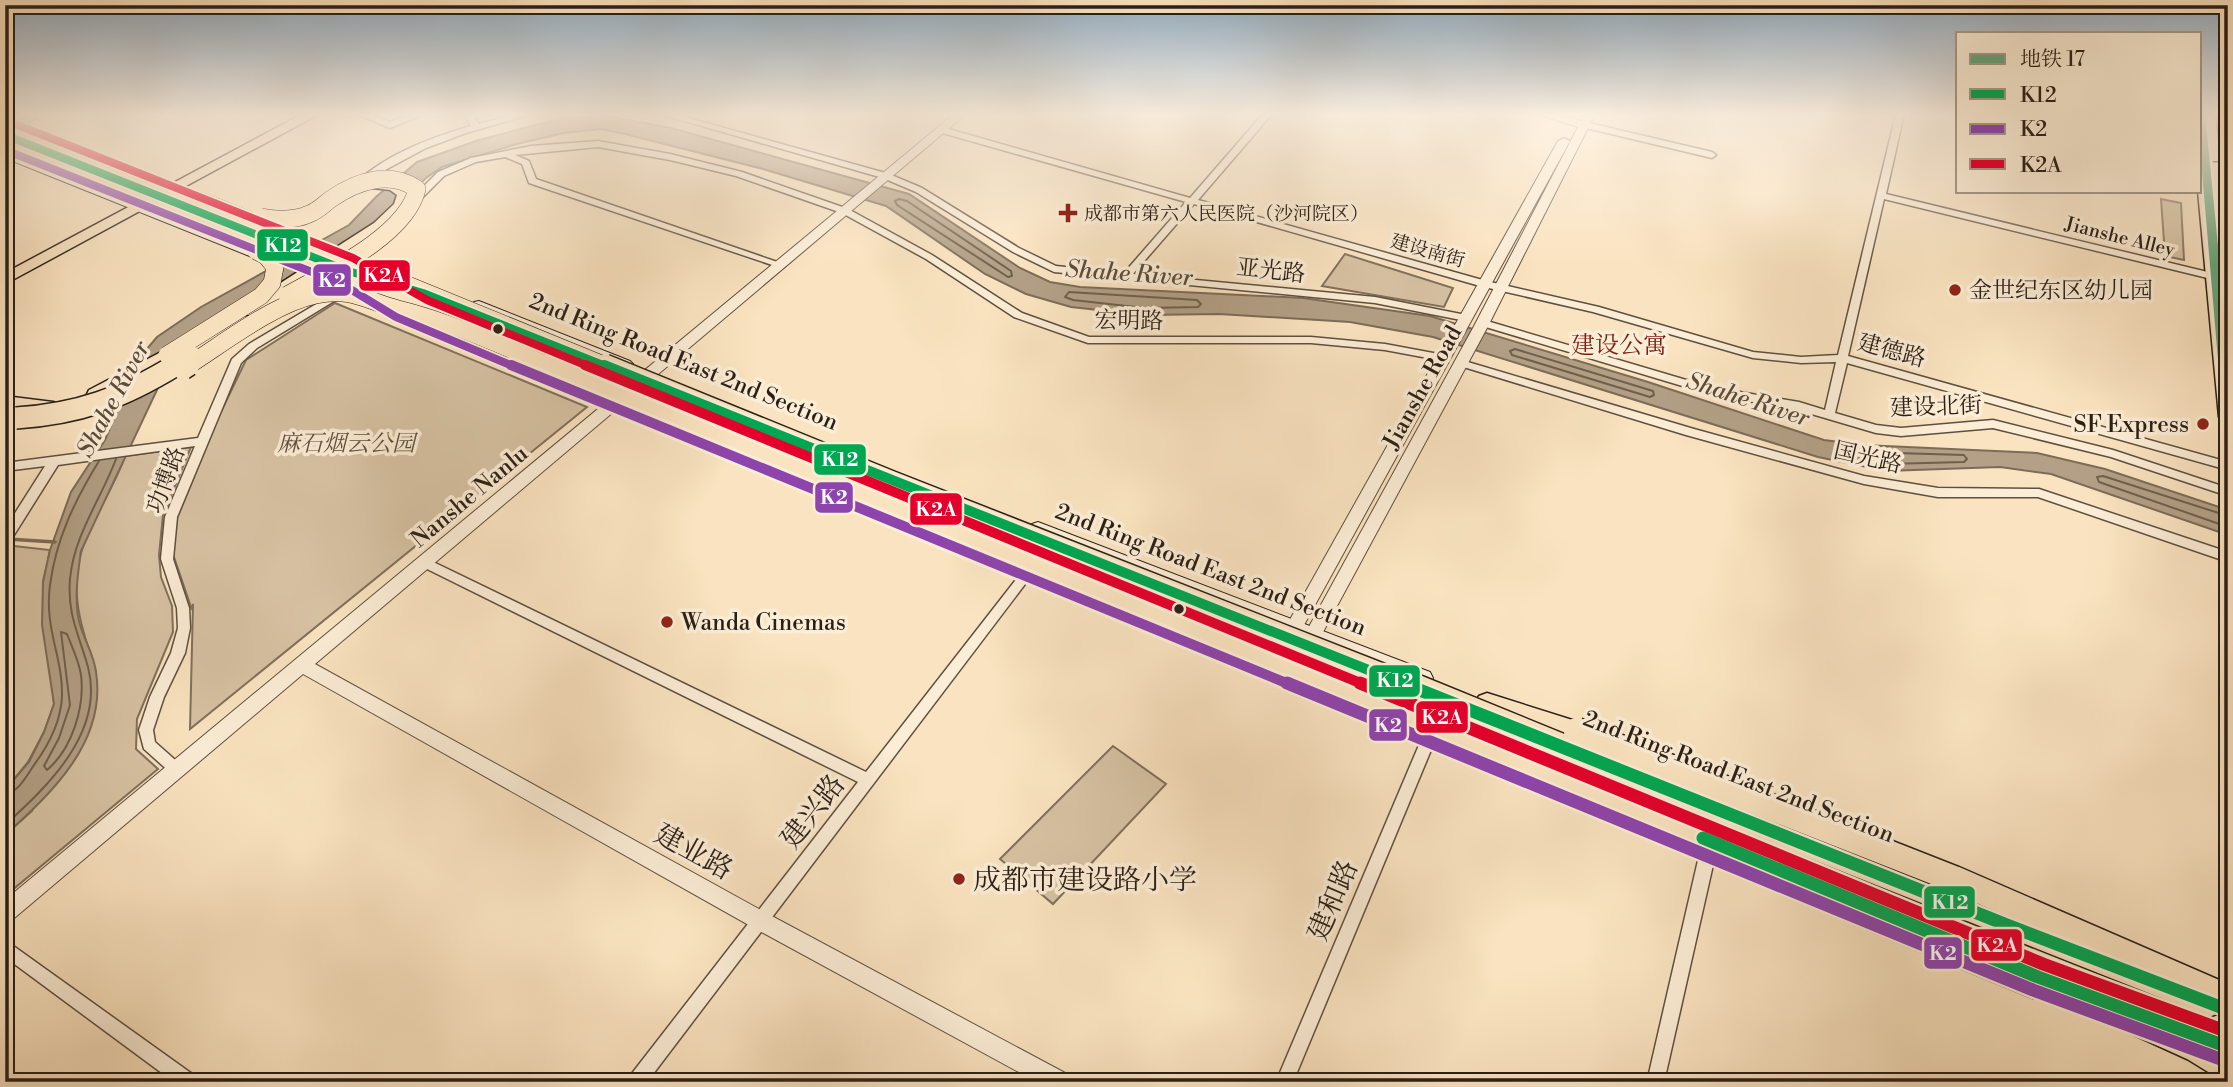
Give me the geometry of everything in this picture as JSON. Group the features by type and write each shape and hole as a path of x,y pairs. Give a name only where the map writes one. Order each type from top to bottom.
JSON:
{"highway":[{"path":"62,165 2038,977 2228,1048"},
{"path":"108,165 353,257"},
{"path":"14,411 68,415 128,394 366,246 400,220 415,204 418,193 411,184 402,180 379,179 342,192 313,213 291,219 277,221 224,210"},
{"path":"14,411 82,403 141,380 333,257 345,250 380,226 395,214 406,200 405,193 400,188 381,185 357,192 334,208 320,224 320,238 331,247 338,250 344,253 353,257 890,481 1350,661 1916,890 2228,1010"},
{"path":"14,411 83,399 114,386 261,296 273,283 275,267 266,256 234,236"},
{"path":"14,411 43,422 70,421 121,404 281,308 315,295 351,292 397,309 421,313"},
{"path":"1487,703 1577,731 1954,879 2228,996"},
{"path":"2038,977 2108,1012 2194,1048 2228,1068"}],"main road":[{"path":"35,165 1029,571 1707,856 2228,1068"},
{"name":"2nd Ring Road East 2nd Section","path":"118,165 314,238 353,257 2228,996"},
{"path":"172,184 206,165"},
{"path":"5,279 134,204 211,165"},
{"path":"2204,165 2223,283"},
{"path":"2213,165 2223,283 2228,417"},
{"path":"5,265 134,204"}],"street":[{"path":"294,231 388,165"},
{"name":"宏明路","path":"353,257 393,224 425,187 441,174 463,165"},
{"path":"527,165 533,181 781,265"},
{"name":"宏明路","path":"701,165 849,208 1018,314 1088,340 1311,340 1447,353"},
{"path":"842,165 885,177"},
{"name":"Nanshe Nanlu","path":"5,913 900,165"},
{"name":"建设南街","path":"1064,165 1500,288"},
{"path":"1127,275 1225,165"},
{"name":"Jianshe Road","path":"1270,671 1484,284 1555,165"},
{"name":"Jianshe Road","path":"1289,679 1481,326 1560,165"},
{"path":"1829,415 1889,165"},
{"name":"亚光路","path":"885,177 930,196 1042,265 1071,271 1375,300 1465,320"},
{"name":"Jianshe Alley","path":"1882,196 2223,283"},
{"name":"建德路","path":"1500,288 1615,314 1753,355 1801,360 1843,358 2228,466"},
{"name":"功博路","path":"177,770 149,746 146,730 157,697 178,653 184,628 183,608 167,559 171,517 236,361 253,346 345,290"},
{"name":"建设北街","path":"1481,326 1709,390 1799,406 1864,426 1901,432 1993,424 2113,454 2228,492"},
{"name":"国光路","path":"1463,358 1715,440 1866,481 1924,491 1971,494 2011,489 2039,493 2228,557"},
{"path":"5,467 202,442"},
{"path":"8,535 54,461"},
{"path":"425,563 869,780"},
{"name":"建兴路","path":"636,1082 1029,571"},
{"name":"建业路","path":"303,666 761,921 1059,1082"},
{"name":"建和路","path":"1284,1082 1429,738"},
{"path":"1655,1082 1707,856"},
{"path":"5,947 189,1082"}],"green space":[{"path":"2161,199 2181,203 2184,260 2165,256"},
{"path":"1345,254 1453,288 1444,307 1322,286"},
{"name":"麻石烟云公园","path":"335,303 587,407 190,729 193,604 192,610 173,554 177,518 218,418 246,360"},
{"path":"191,447 163,515 159,555 161,577 172,606 173,632 137,719 136,749 158,769 5,896 5,835 32,811 96,672 82,627 77,596 78,565 86,538 125,456"},
{"path":"5,545 50,550 43,582 54,704 44,732 28,762 5,790"},
{"path":"1113,746 1166,784 1053,904 1000,859"}],"water":[{"path":"414,165 449,165 426,178 378,225 317,263 217,318 164,375 81,551 77,603 79,621 96,672 97,697 93,721 72,764 41,802 5,835 5,790 29,762 54,704 42,625 43,582 50,550 71,492 105,440 140,357 157,337 201,307 349,225 376,197"},
{"path":"746,165 803,165 909,194 1020,268 1050,282 1080,287 1303,298 1430,316 1648,382 1824,440 1863,445 2037,453 2105,469 2228,510 2228,535 2051,474 2000,467 1886,471 1818,457 1433,337 1350,322 1219,314 1145,315 1071,307 1026,294 985,274 886,206"}],"waterway":[{"path":"7,539 55,542"}],"metro line":[{"name":"17","path":"2206,165 2228,407"}],"transit line":[{"name":"K2","path":"42,165 342,284 416,326 2033,990 2223,1060"},
{"name":"K12","path":"80,165 348,271 423,293 2007,925 2228,1010"},
{"name":"K2A","path":"118,165 353,258 427,300 2043,964 2228,1032"},
{"name":"K12","path":"1703,838 2038,977 2228,1047"}],"place":[{"name":"成都市第六人民医院（沙河院区）","path":"1068,213"},
{"name":"金世纪东区幼儿园","path":"1955,290"},
{"name":"SF Express","path":"2203,424"},
{"name":"Wanda Cinemas","path":"667,622"},
{"name":"成都市建设路小学","path":"959,879"}],"district":[{"name":"建设公寓","path":"1619,345"}],"water label":[{"name":"Shahe River","path":"1129,273"},
{"name":"Shahe River","path":"113,399"},
{"name":"Shahe River","path":"1748,399"}]}
